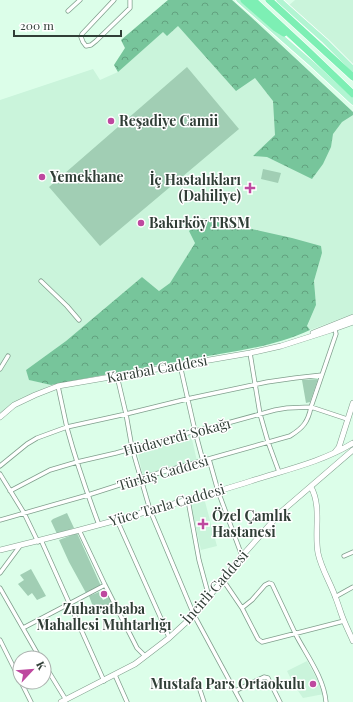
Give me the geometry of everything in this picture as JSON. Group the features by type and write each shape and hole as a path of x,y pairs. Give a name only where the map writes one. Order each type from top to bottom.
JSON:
{"highway":[{"path":"244,0 276,28 294,38"},
{"path":"253,0 353,94"},
{"path":"269,0 353,77"},
{"path":"276,0 332,53 340,65"}],"main road":[{"path":"239,0 353,102"},
{"path":"279,0 325,41 353,69"},
{"name":"Karabal Caddesi","path":"302,339 329,326 353,317"},
{"name":"Karabal Caddesi","path":"0,417 14,405 58,386 250,353 281,346 353,322"},
{"path":"333,454 337,451 353,403"},
{"path":"333,454 353,443"},
{"name":"İncirli Caddesi","path":"64,701 135,664 169,638 194,615 242,556 281,512 353,450"},
{"path":"328,472 338,459 333,454"},
{"name":"Yüce Tarla Caddesi","path":"0,550 40,541 188,500 333,454"},
{"path":"311,487 316,500 316,533 318,554 344,621 351,629 353,641"}],"street":[{"path":"68,11 80,0"},
{"path":"114,0 82,34 81,36 83,42 86,46 91,45 96,41 130,8 130,0"},
{"path":"41,281 67,306 78,320"},
{"name":"Türkiş Caddesi","path":"0,520 290,436 299,431 305,425 309,416 336,334 335,329"},
{"path":"250,353 260,414 279,472"},
{"path":"0,369 8,356"},
{"path":"180,365 203,461"},
{"path":"117,376 132,448 150,510 194,615 241,702"},
{"path":"0,466 27,444 37,438 67,427 255,385 295,378 322,376"},
{"path":"58,386 67,427 77,462 99,525"},
{"name":"Hüdaverdi Sokağı","path":"10,490 50,470 77,462 287,408 311,407 347,419"},
{"path":"209,459 218,491 242,556"},
{"path":"0,474 40,541 104,681"},
{"path":"188,500 199,560 209,597"},
{"path":"117,520 168,632 169,638"},
{"path":"79,530 137,648 145,656"},
{"path":"0,573 20,546"},
{"path":"344,556 353,552"},
{"path":"223,580 242,608 258,639 262,642 344,621"},
{"path":"242,608 252,600 265,585 269,583 272,584 319,677 325,693 326,702"},
{"path":"23,628 105,585"},
{"path":"335,597 353,587"},
{"path":"0,588 35,650"},
{"path":"0,640 12,663"},
{"path":"114,675 127,702"},
{"path":"235,691 264,677 268,678 280,702"},
{"path":"52,679 64,701"},
{"path":"25,690 31,702"},
{"path":"200,690 204,702"}],"shaded area":[{"path":"168,0 232,0 353,112 353,314 310,330 307,327 316,305 314,281 322,253 195,243 170,283 159,291 142,277 66,341 26,370 30,380 51,385 22,399 0,413 0,100 93,69 100,80 118,72 114,65 125,48 121,40"},
{"path":"295,0 353,0 353,66 288,6"},
{"path":"187,67 239,129 100,246 49,187"},
{"path":"263,169 281,173 278,183 261,179"},
{"path":"318,379 310,402 306,403 302,380"},
{"path":"191,435 197,461 143,476 137,450"},
{"name":"Özel Çamlık Hastanesi","path":"204,498 217,546 201,550 190,502"},
{"path":"67,513 74,528 57,534 51,521"},
{"path":"77,533 101,586 86,593 59,540"},
{"path":"31,569 46,596 37,600 32,593 28,596 18,584 24,580 20,575"},
{"path":"99,592 103,600 109,597 114,608 99,614 95,612 89,596"},
{"path":"307,661 324,694 303,698 287,671"}],"green space":[{"path":"168,0 232,0 353,112 353,115 342,122 333,134 331,147 323,164 312,179 267,157 253,156 275,135 273,101 255,78 236,91 178,26 167,36 163,32 118,72 114,65 125,48 121,40"},
{"path":"203,218 321,246 322,253 314,281 316,305 307,326 310,330 280,341 249,349 51,385 29,380 26,370 66,341 142,277 159,291 170,283 195,243 189,231"}],"place":[{"name":"Reşadiye Camii","path":"111,121"},
{"name":"Yemekhane","path":"42,177"},
{"name":"İç Hastalıkları (Dahiliye)","path":"250,188"},
{"name":"Bakırköy TRSM","path":"141,223"},
{"name":"Özel Çamlık Hastanesi","path":"203,524"},
{"name":"Zuharatbaba Mahallesi Muhtarlığı","path":"104,594"},
{"name":"Mustafa Pars Ortaokulu","path":"313,684"}]}
